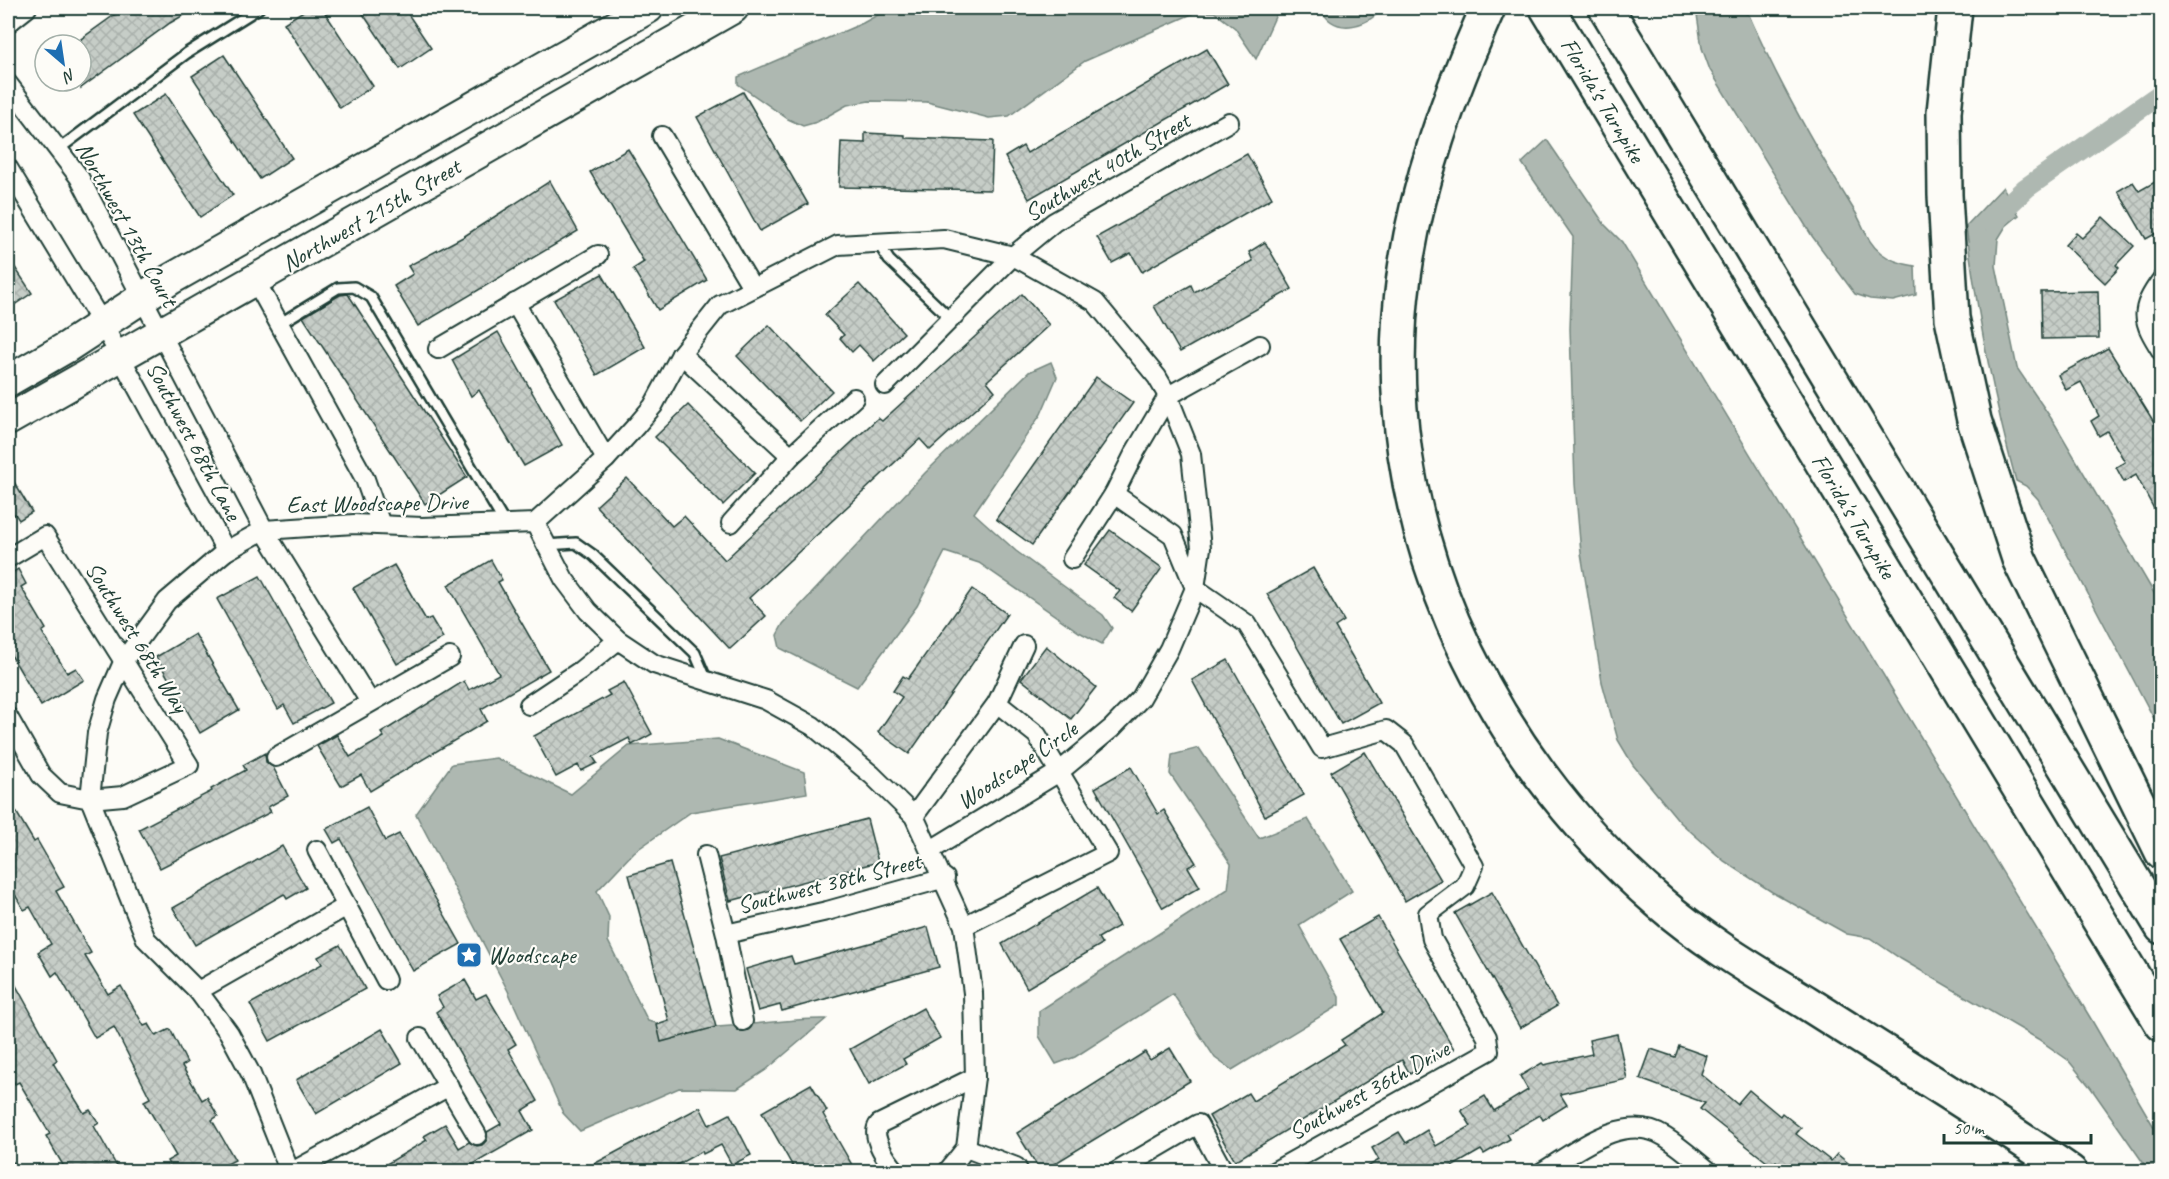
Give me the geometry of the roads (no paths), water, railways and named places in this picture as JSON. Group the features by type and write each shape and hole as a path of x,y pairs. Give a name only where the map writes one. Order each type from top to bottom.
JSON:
{"highway":[{"path":"1488,8 1437,139 1412,232 1404,279 1399,378 1408,476 1418,522 1445,604 1478,677 1510,733 1562,804 1598,844 1661,904 1721,948 2070,1172"},
{"name":"Florida's Turnpike","path":"1547,8 2154,1006"},
{"path":"1606,8 2162,927"},
{"path":"1954,8 1944,112 1952,318 1974,420 2019,559 2162,852"},
{"path":"1945,172 1972,8"}],"main road":[{"name":"Northwest 215th Street","path":"8,381 67,347 142,297 648,8"},
{"name":"Northwest 215th Street","path":"8,420 120,354 255,280 733,8"}],"street":[{"path":"8,23 27,8"},
{"name":"Northwest 13th Court","path":"8,84 79,177 160,332"},
{"name":"Southwest 40th Street","path":"885,385 1013,256 1054,222 1229,122"},
{"path":"662,136 752,287 720,304 681,354 652,406 606,459 535,523 564,579 582,603 618,640 654,664 766,700 813,726 872,774 914,816 945,878 964,926 973,993 975,1077 966,1148 947,1172"},
{"path":"8,168 120,354"},
{"name":"Woodscape Circle","path":"752,287 838,245 944,239 1013,256 1095,302 1157,377 1168,396 1191,454 1201,548 1195,588 1170,650 1141,698 1112,728 1059,772 931,850"},
{"path":"438,349 598,255"},
{"path":"2162,279 2145,302 2147,329 2162,352"},
{"path":"255,280 365,479 381,525"},
{"path":"515,303 606,459"},
{"name":"Southwest 68th Lane","path":"160,332 264,530 370,702"},
{"path":"1072,559 1114,494 1168,396 1260,345"},
{"name":"Southwest 68th Lane","path":"120,354 226,551"},
{"path":"681,354 791,456"},
{"path":"731,523 791,456 854,398"},
{"path":"1114,494 1173,535 1195,588"},
{"name":"East Woodscape Drive","path":"291,1172 251,1074 229,1033 198,991 146,939 90,799 97,733 107,699 124,660 167,601 226,551 264,530 326,525 423,527 535,523"},
{"name":"Southwest 68th Way","path":"8,558 45,536 189,765 123,796 90,799"},
{"name":"Southwest 36th Drive","path":"1195,588 1247,624 1322,748 1386,730 1404,744 1474,866 1465,886 1428,914 1432,939 1487,1037 1489,1051 1273,1172"},
{"path":"529,705 580,671 618,640"},
{"path":"914,816 997,703 1024,645"},
{"path":"276,757 450,657"},
{"path":"964,926 1108,853 1037,735 997,703"},
{"path":"8,717 41,775 60,793 90,799"},
{"path":"317,850 386,980"},
{"path":"706,855 726,934 743,1021"},
{"name":"Southwest 38th Street","path":"726,934 827,911 945,878"},
{"path":"198,991 347,906"},
{"path":"420,1038 477,1136"},
{"path":"897,1172 889,1163 875,1134 875,1128 975,1077"},
{"path":"291,1172 449,1086"},
{"path":"1116,1172 1198,1124 1224,1172"},
{"path":"1542,1172 1608,1134 1632,1127 1663,1136 1710,1172"},
{"path":"966,1148 1016,1167 1019,1172"}],"lane":[{"path":"58,149 187,53 259,8"},
{"path":"878,243 889,260 951,319"},
{"path":"279,324 338,288 354,287 371,297 505,524"},
{"path":"546,545 576,543 592,555 695,653 707,682"}],"waterway":[{"path":"1991,221 2026,188 2162,93"}],"place":[{"name":"Woodscape","path":"469,955"}]}
